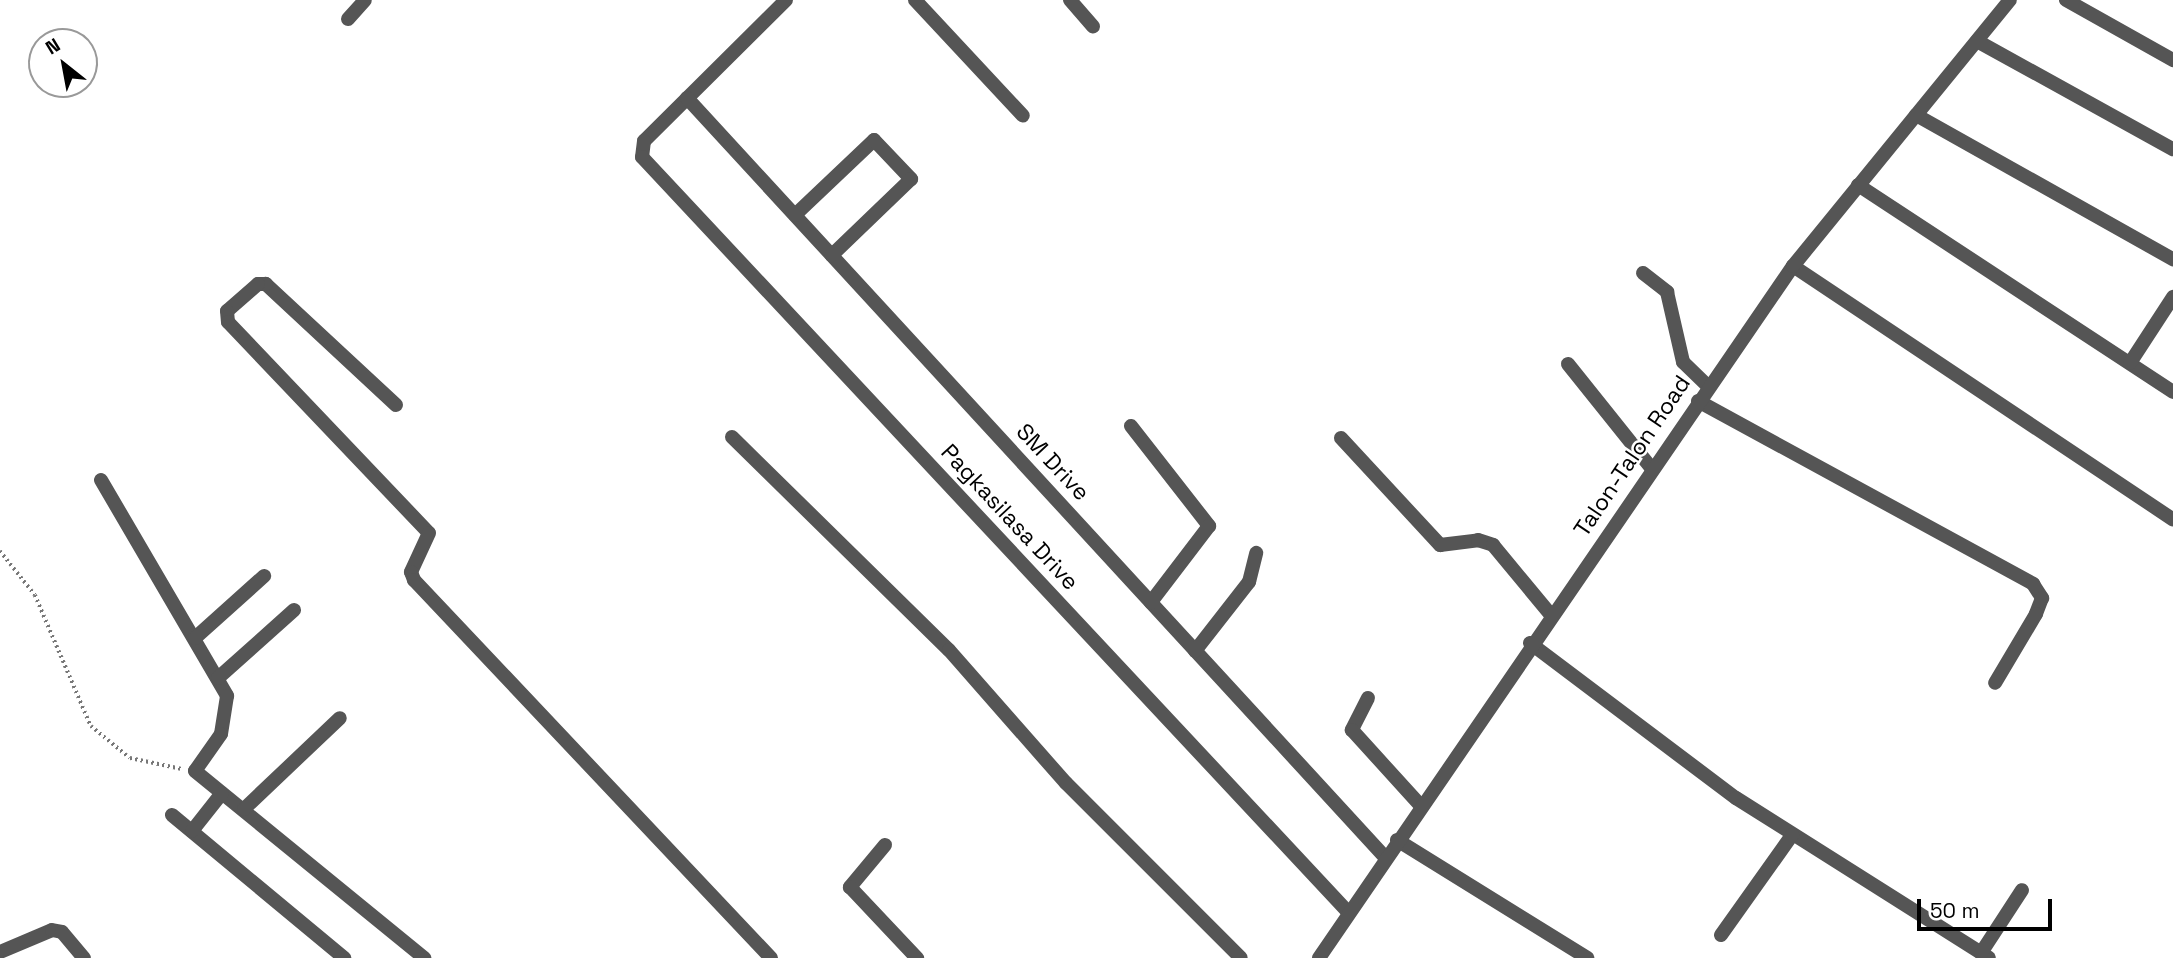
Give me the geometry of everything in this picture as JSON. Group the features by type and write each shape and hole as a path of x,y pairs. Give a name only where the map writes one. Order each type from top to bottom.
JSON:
{"street":[{"path":"348,19 365,0"},
{"path":"687,97 786,0"},
{"path":"915,0 1023,116"},
{"path":"1070,0 1093,26"},
{"name":"Talon-Talon Road","path":"1325,956 1385,857 1707,385 1793,266 2010,0"},
{"path":"2066,0 2173,60"},
{"path":"1977,41 2173,149"},
{"name":"Pagkasilasa Drive","path":"687,97 640,152 1349,913"},
{"name":"SM Drive","path":"687,97 1385,857"},
{"path":"1916,115 2173,259"},
{"path":"795,215 874,141 911,180 832,255"},
{"path":"1858,185 2173,392"},
{"path":"1793,266 2173,519"},
{"path":"1643,273 1667,292 1683,362 1707,385"},
{"path":"396,405 266,284 258,284 227,311 228,322 429,533 411,572 414,580 771,958"},
{"path":"2130,363 2173,297"},
{"path":"1568,364 1652,469"},
{"path":"1698,401 2033,584 2042,598 2036,614 1995,682"},
{"path":"1131,426 1209,526 1151,602"},
{"path":"732,437 949,650 1066,783 1241,958"},
{"path":"1341,438 1440,545 1478,540 1493,545 1550,614"},
{"path":"101,480 227,696 225,721 195,771 424,958"},
{"path":"1195,651 1249,582 1256,553"},
{"path":"195,638 264,576"},
{"path":"218,678 293,610"},
{"path":"1530,643 1792,835 1985,956 2022,890"},
{"path":"1368,698 1352,730 1420,805"},
{"path":"244,809 340,718"},
{"path":"192,831 222,793"},
{"path":"172,814 345,958"},
{"path":"1721,935 1792,835"},
{"path":"1397,840 1587,958"},
{"path":"885,845 850,887 917,958"},
{"path":"0,952 52,930 62,932 84,958"}],"path":[{"path":"0,551 35,595 91,726 130,758 195,771"}]}
